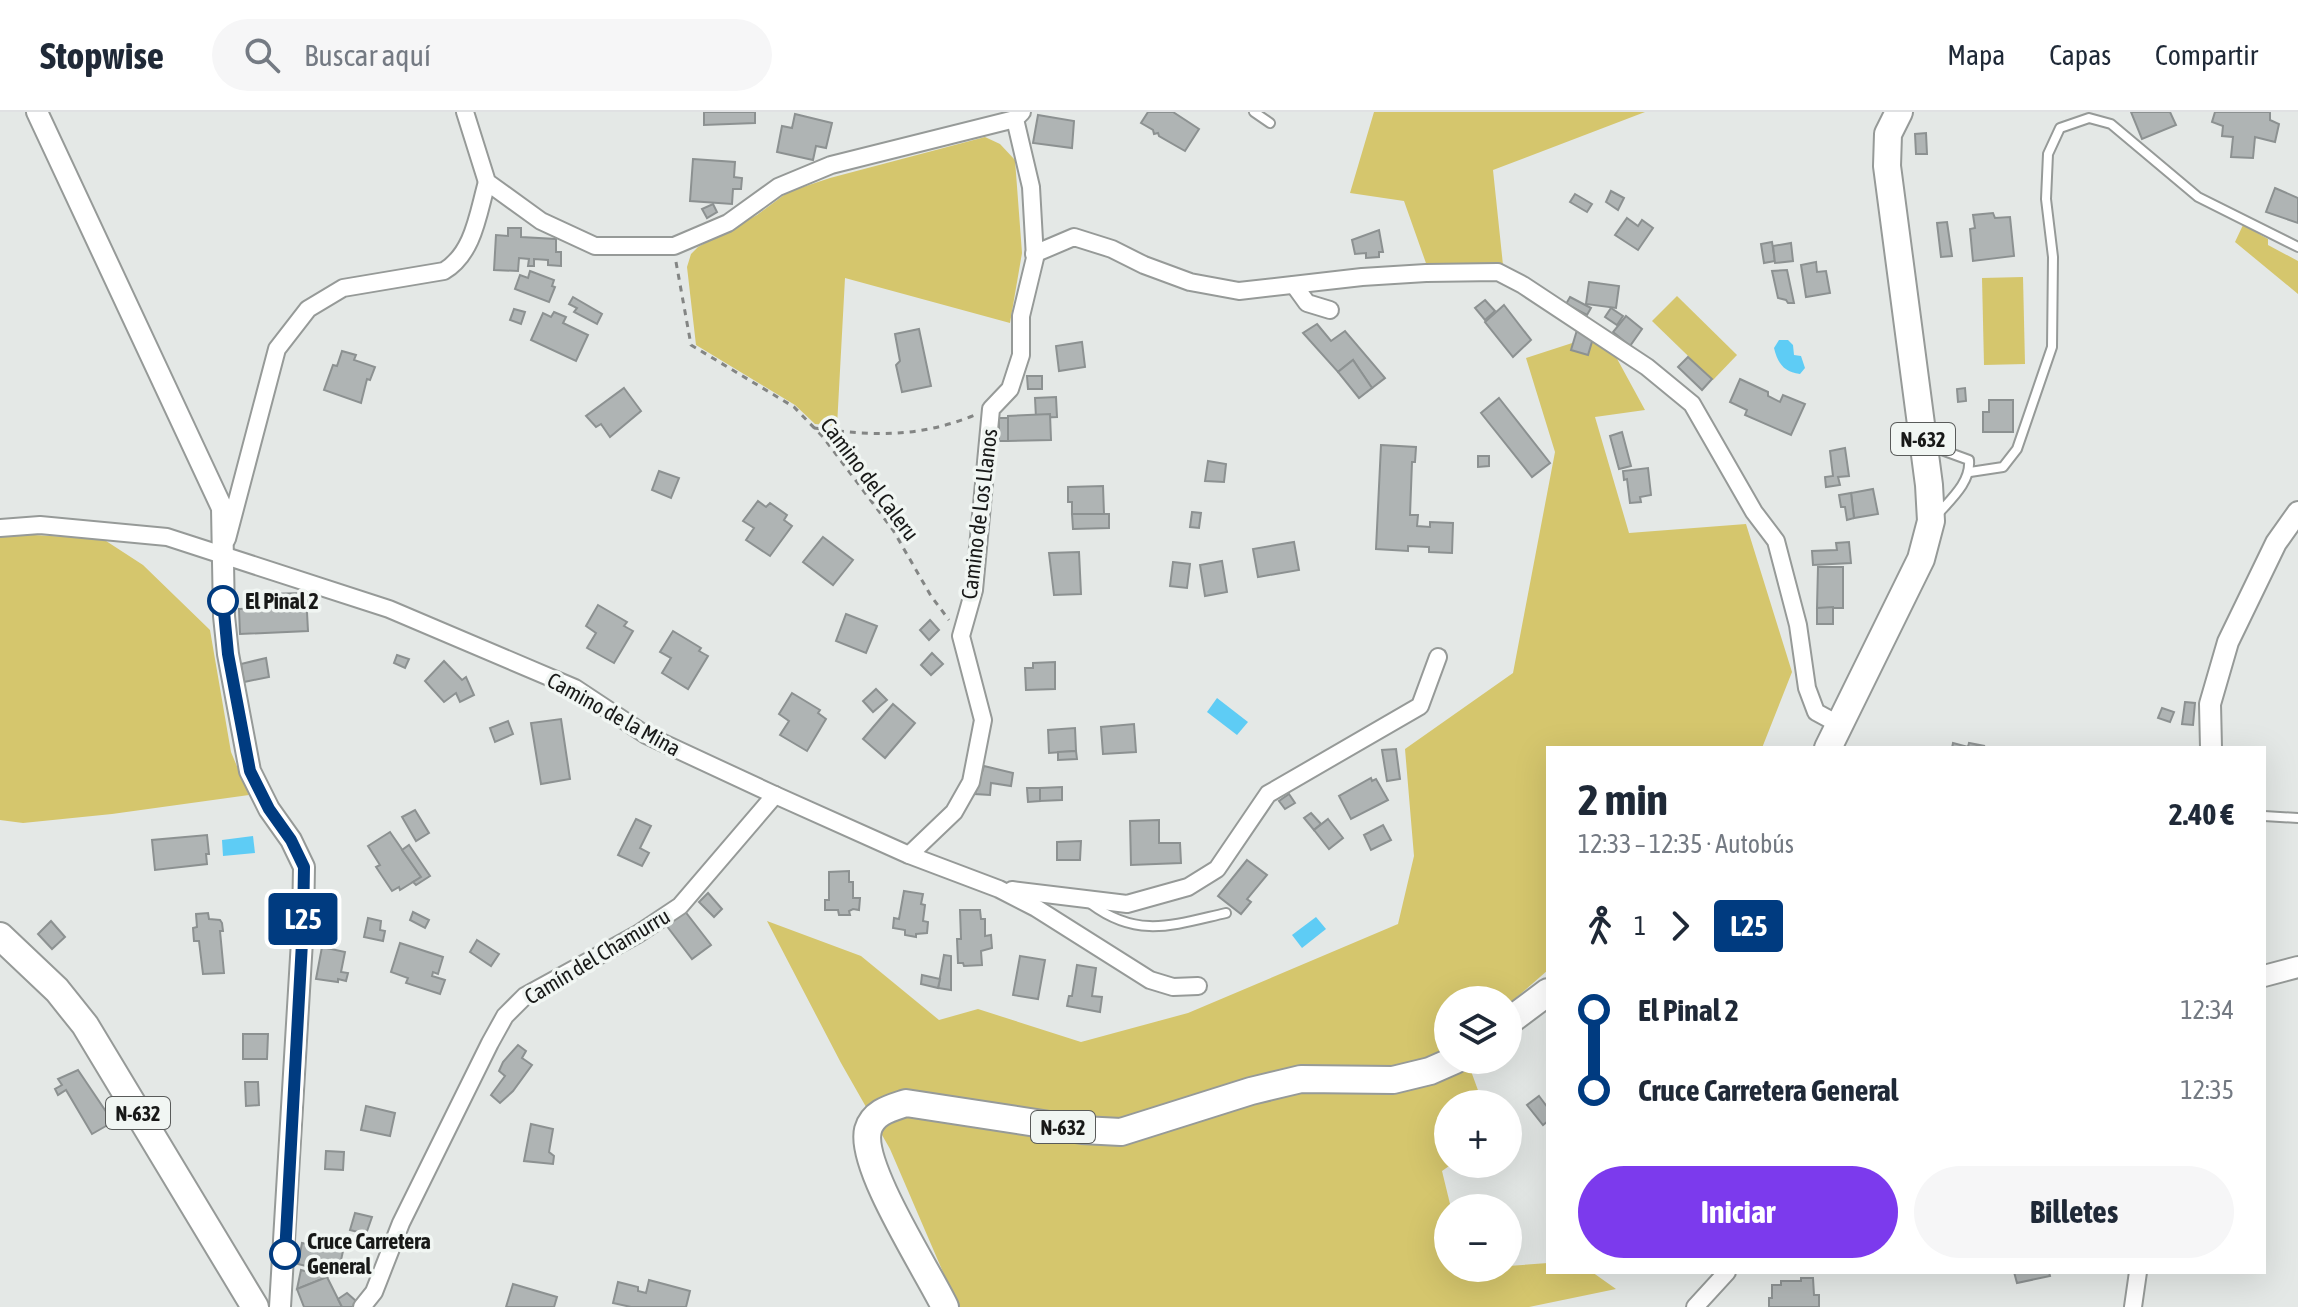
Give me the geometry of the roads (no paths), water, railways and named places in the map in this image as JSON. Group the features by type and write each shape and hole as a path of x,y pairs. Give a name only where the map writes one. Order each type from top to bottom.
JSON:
{"highway":[{"name":"N-632","path":"1834,736 1921,559 1931,521 1887,166 1888,134 1899,112"},
{"name":"N-632","path":"0,936 57,990 85,1025 255,1307"},
{"path":"1522,1012 1546,994"},
{"name":"N-632","path":"945,1307 880,1183 870,1155 868,1131 881,1111 906,1103 1082,1130 1121,1132 1251,1091 1301,1079 1393,1080 1434,1069"}],"street":[{"path":"37,112 213,483 222,508 228,654 250,771 304,867 280,1307"},
{"path":"222,556 277,349 308,309 343,288 444,271 457,263 471,239 487,182 465,112"},
{"path":"487,182 541,221 595,246 674,246 728,223 778,187 831,165 1018,115"},
{"name":"Camino de Los Llanos","path":"909,855 954,812 971,782 983,720 961,636 974,590 991,409 1010,389 1021,355 1021,316 1034,254 1031,187 1018,115"},
{"path":"1034,254 1074,237 1112,249 1190,282 1239,291 1426,273 1498,272 1523,285 1647,367 1692,404 1754,512 1776,541 1798,625 1807,688 1816,712 1834,736"},
{"path":"1294,285 1307,303 1330,310"},
{"path":"2211,746 2210,704 2228,642 2276,543 2298,512"},
{"name":"Camino de la Mina","path":"0,528 65,527 167,537 389,609 575,688 646,735 775,795 909,855 999,889"},
{"path":"999,889 1127,904 1188,887 1217,869 1268,794 1420,706 1438,657"},
{"name":"Camín del Chamurru","path":"362,1307 374,1292 401,1223 505,1016 525,996 638,934 680,906 775,795"},
{"path":"999,889 1036,908 1150,980 1173,987 1198,986"},
{"path":"2266,975 2298,967"},
{"path":"1695,1307 1725,1274"},
{"path":"2133,1307 2138,1274"}],"lane":[{"path":"1254,112 1270,123"},
{"path":"1970,472 2003,467 2017,449 2052,347 2053,257 2047,184 2048,154 2060,128 2089,118 2111,124 2198,197 2298,247"},
{"path":"1923,443 1969,460 1970,472 1931,521"},
{"path":"2266,816 2298,818"},
{"path":"1084,899 1110,918 1146,928 1226,913"}],"water":[{"path":"1779,340 1788,340 1793,345 1794,355 1801,356 1805,368 1800,374 1780,363 1774,348"},
{"path":"1217,698 1248,722 1237,735 1207,712"},
{"path":"253,836 255,853 223,856 222,840"},
{"path":"1316,917 1326,929 1302,948 1292,935"}],"place":[{"name":"El Pinal 2","path":"223,601"},
{"name":"Cruce Carretera General","path":"285,1254"}]}
